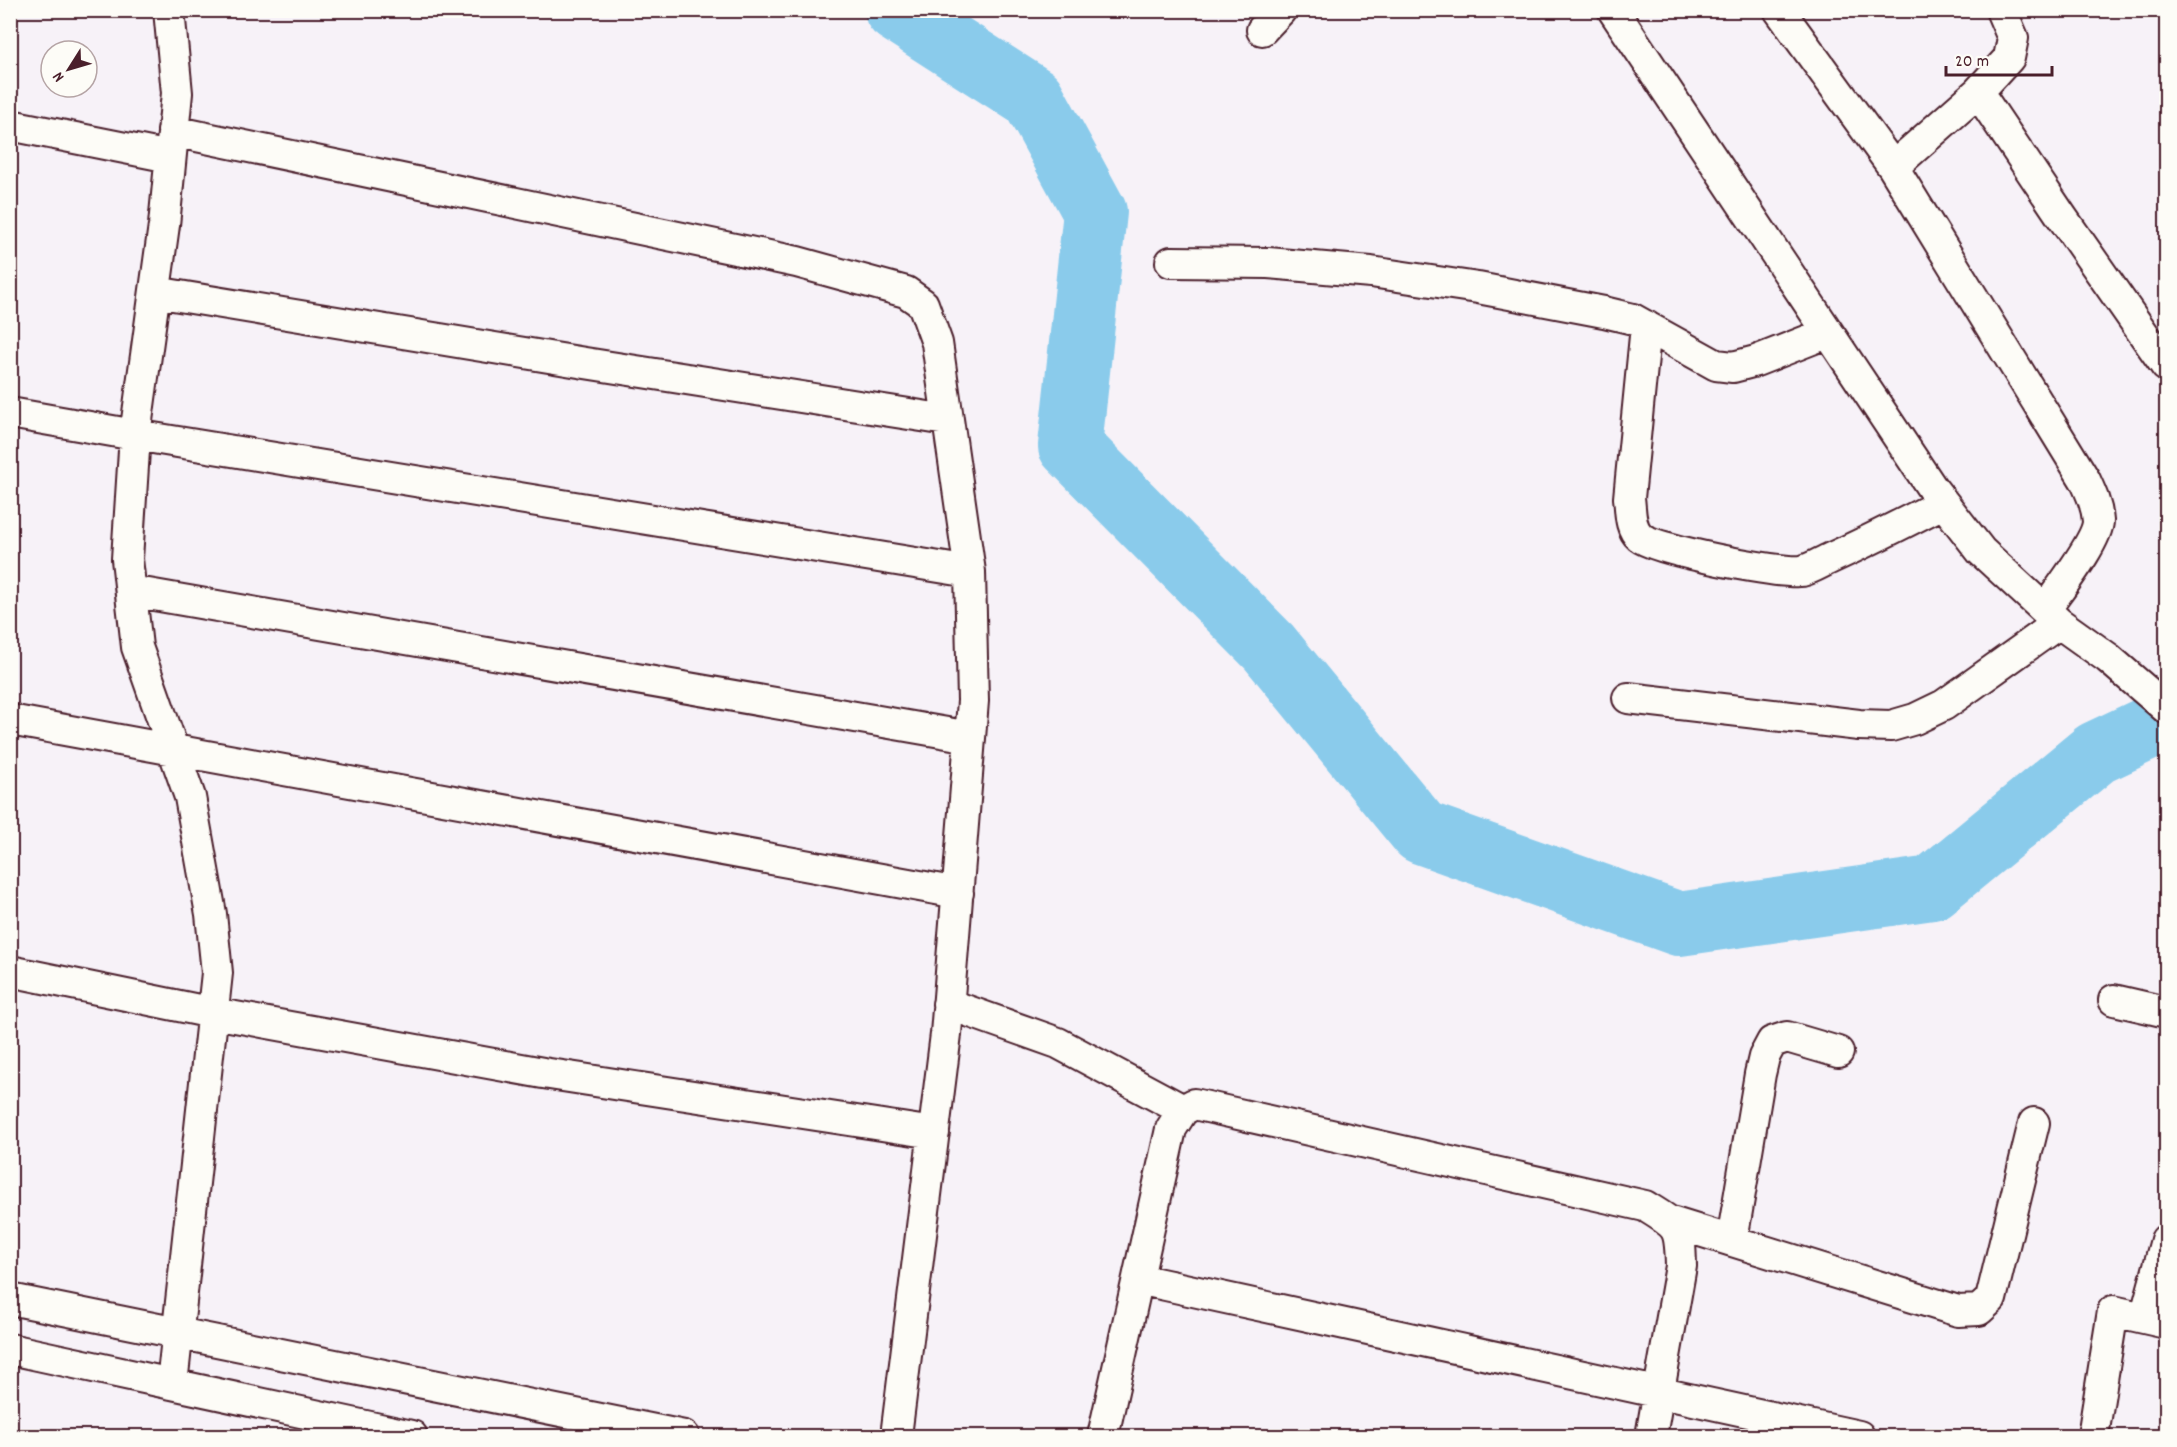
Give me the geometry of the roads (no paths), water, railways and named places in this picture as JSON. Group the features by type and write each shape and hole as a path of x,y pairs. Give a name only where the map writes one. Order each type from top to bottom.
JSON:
{"street":[{"path":"169,10 177,93 155,292 135,435 128,559 137,647 190,797 211,914 217,973 172,1384"},
{"path":"1613,10 1827,333 1943,503 1981,551 2052,617 2108,658 2166,708"},
{"path":"1628,698 1858,725 1891,726 1915,719 1944,705 2052,617 2098,523 2096,505 2085,480 1893,166 1779,10"},
{"path":"1893,166 1978,92 2009,58 2013,38 2001,10"},
{"path":"1978,92 2166,366"},
{"path":"10,125 171,144 797,262 906,292 923,304 937,343 970,572 973,701 948,1004 896,1437"},
{"path":"1171,262 1269,263 1371,272 1478,288 1633,319 1716,365 1733,367 1756,361 1827,333"},
{"path":"155,292 947,420"},
{"path":"1646,326 1629,498 1632,526 1640,537 1654,544 1692,555 1803,571 1943,503"},
{"path":"10,413 970,572"},
{"path":"131,591 970,737"},
{"path":"10,720 958,892"},
{"path":"10,971 213,1013 543,1073 934,1133"},
{"path":"2114,1000 2166,1012"},
{"path":"948,1004 1058,1043 1183,1110"},
{"path":"1732,1240 1762,1065 1772,1042 1787,1037 1838,1052"},
{"path":"1103,1437 1171,1129 1183,1110 1194,1104 1645,1206 1671,1222 1958,1311 1979,1310 1991,1299 2034,1123"},
{"path":"1651,1437 1681,1266 1680,1237 1671,1222"},
{"path":"2093,1437 2113,1311 2156,1321 2166,1240"},
{"path":"1138,1279 1859,1437"},
{"path":"10,1299 684,1437"},
{"path":"10,1349 412,1437"}],"waterway":[{"path":"896,10 1033,98 1095,212 1070,446 1269,647 1421,832 1679,924 1932,888 2096,753 2166,720"}]}
